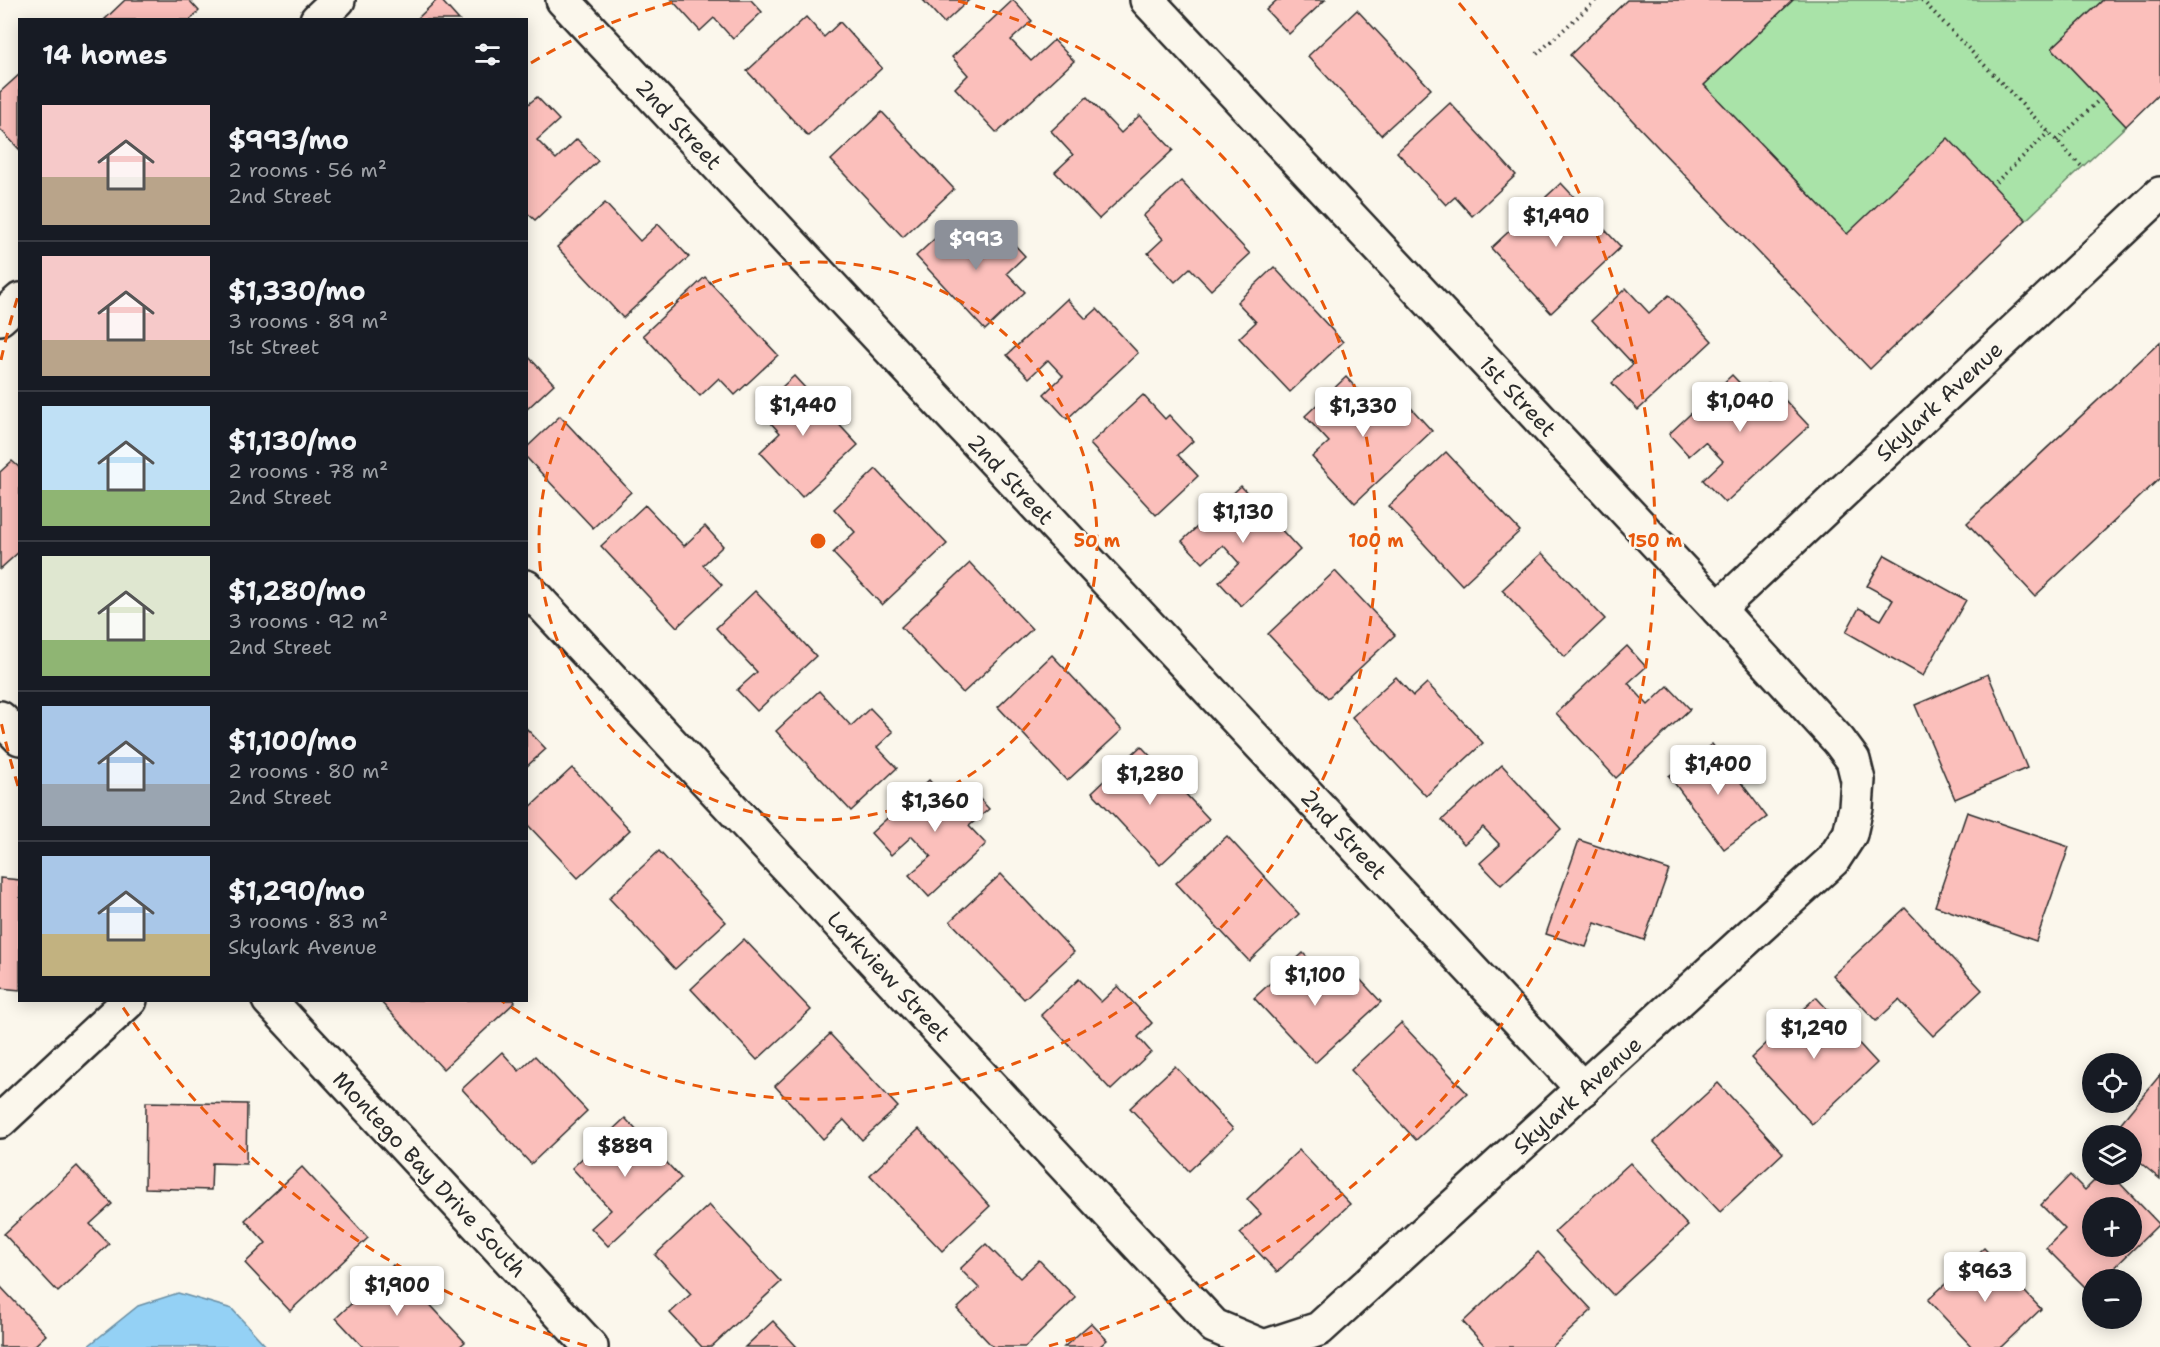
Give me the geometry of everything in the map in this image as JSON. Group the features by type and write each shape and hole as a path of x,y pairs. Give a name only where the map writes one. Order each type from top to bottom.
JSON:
{"street":[{"path":"319,18 338,0"},
{"name":"2nd Street","path":"563,0 1584,1089"},
{"name":"1st Street","path":"1147,0 1839,741 1853,760 1858,780 1856,807"},
{"name":"Skylark Avenue","path":"1718,609 2160,194"},
{"path":"0,318 18,302"},
{"name":"Larkview Street","path":"528,589 1214,1326 1264,1347"},
{"path":"0,718 18,736"},
{"name":"Skylark Avenue","path":"1264,1347 1319,1329 1584,1089 1833,860 1850,834 1856,807"},
{"path":"0,1121 128,1002"},
{"name":"Montego Bay Drive South","path":"271,1002 591,1347"}],"path":[{"path":"1537,54 1596,0"},
{"path":"1922,0 2082,167"},
{"path":"2057,141 2097,101"},
{"path":"1996,182 2049,132"}],"green space":[{"path":"1793,0 2103,0 2052,48 2126,126 2026,220 1847,234 1704,85"}],"water":[{"path":"178,1293 232,1309 267,1347 87,1347 138,1306"}],"building":[{"path":"125,0 189,0 199,11 192,18 106,18"},
{"path":"437,0 441,0 457,18 418,18"},
{"path":"672,0 751,0 762,12 733,39 714,18 700,31"},
{"path":"923,0 969,0 944,23"},
{"path":"1013,0 1032,21 1011,40 1031,61 1054,40 1074,61 997,133 955,88 968,75 952,57"},
{"path":"1277,0 1325,0 1289,34 1266,10"},
{"path":"1627,0 1793,0 1704,85 1847,234 1948,138 2026,220 1870,369 1570,55"},
{"path":"2103,0 2160,0 2160,93 2126,126 2052,48"},
{"path":"1357,10 1431,89 1381,135 1308,56"},
{"path":"806,17 824,37 840,22 882,68 808,136 747,71"},
{"path":"18,76 18,148 0,129 0,92"},
{"path":"537,97 559,120 537,140 556,159 577,139 598,161 535,220 528,214 528,104"},
{"path":"1087,97 1121,133 1140,115 1173,150 1099,219 1055,172 1073,155 1051,131"},
{"path":"1450,103 1516,175 1472,216 1455,197 1446,205 1397,152"},
{"path":"882,112 954,189 903,237 831,160"},
{"path":"1181,181 1250,254 1211,290 1190,268 1175,282 1148,253 1163,239 1143,216"},
{"path":"1561,183 1621,247 1551,313 1491,248"},
{"path":"605,203 640,241 658,224 689,257 623,318 557,247"},
{"path":"955,220 977,243 996,225 1025,256 1007,273 1025,292 985,330 916,256"},
{"path":"1274,267 1343,342 1290,392 1239,338 1256,322 1237,302"},
{"path":"705,277 778,355 735,395 719,378 700,396 643,335"},
{"path":"1626,288 1649,313 1669,295 1712,341 1638,410 1612,383 1633,364 1592,320"},
{"path":"1067,299 1086,319 1097,309 1138,353 1067,419 1044,394 1063,376 1048,360 1029,378 1007,355"},
{"path":"2160,342 2160,478 2035,596 1967,523"},
{"path":"528,356 554,384 528,408"},
{"path":"1732,375 1753,397 1769,383 1809,426 1725,503 1703,480 1723,461 1705,442 1689,456 1669,434"},
{"path":"794,376 858,445 802,497 760,452 780,433 758,409"},
{"path":"1346,377 1383,417 1403,399 1432,431 1355,503 1312,457 1329,442 1305,416"},
{"path":"1143,395 1165,419 1169,415 1193,441 1178,455 1198,476 1156,515 1090,444"},
{"path":"560,416 631,492 593,528 528,459 528,446"},
{"path":"1446,452 1520,531 1462,585 1389,506"},
{"path":"12,461 18,466 18,553 0,569 0,472"},
{"path":"876,469 947,544 882,605 833,553 855,532 834,509"},
{"path":"1241,486 1300,550 1241,606 1219,582 1239,563 1223,545 1203,563 1182,541"},
{"path":"645,505 684,546 705,526 723,546 703,565 722,585 677,627 601,546"},
{"path":"1542,553 1605,619 1565,657 1502,590"},
{"path":"1885,555 1966,600 1923,676 1846,632 1859,608 1881,620 1893,600 1867,586"},
{"path":"970,563 1032,629 963,693 901,627"},
{"path":"1335,571 1395,635 1328,698 1268,634"},
{"path":"755,591 816,656 757,711 737,690 757,672 716,628"},
{"path":"1627,646 1646,667 1628,683 1648,705 1668,686 1690,709 1616,778 1556,713"},
{"path":"1052,655 1122,730 1067,781 998,707"},
{"path":"1988,674 2027,768 1955,799 1915,705"},
{"path":"1396,677 1413,696 1427,683 1483,743 1426,796 1352,717"},
{"path":"819,691 851,726 870,708 893,732 877,747 897,768 851,811 776,731"},
{"path":"528,730 546,749 528,765"},
{"path":"1712,744 1767,817 1724,849 1669,776"},
{"path":"1141,746 1209,819 1160,865 1092,792"},
{"path":"1502,765 1561,829 1501,885 1480,863 1500,845 1483,827 1464,844 1442,820"},
{"path":"572,768 630,830 578,878 528,825 528,809"},
{"path":"929,780 948,802 967,785 989,809 969,826 986,844 929,897 909,875 931,856 912,836 891,855 871,833"},
{"path":"1967,812 2069,847 2036,941 1935,906"},
{"path":"1227,836 1299,914 1249,961 1176,883"},
{"path":"1579,840 1669,870 1644,940 1595,923 1586,947 1546,934"},
{"path":"659,851 726,922 675,969 609,898"},
{"path":"1001,874 1074,952 1024,999 950,921"},
{"path":"0,878 18,880 18,990 0,988"},
{"path":"1905,908 1982,990 1933,1036 1899,1000 1876,1021 1833,975"},
{"path":"744,939 811,1010 757,1060 691,989"},
{"path":"1303,953 1341,993 1358,977 1381,1002 1315,1063 1254,998"},
{"path":"1079,979 1101,1002 1118,986 1152,1023 1138,1037 1151,1052 1111,1090 1041,1015"},
{"path":"1816,997 1877,1063 1812,1124 1751,1058"},
{"path":"381,1002 515,1002 443,1069"},
{"path":"1401,1023 1467,1093 1416,1140 1351,1070"},
{"path":"830,1034 898,1107 862,1140 844,1120 823,1139 775,1086"},
{"path":"502,1052 519,1071 535,1056 587,1111 531,1164 462,1089"},
{"path":"1175,1066 1233,1129 1189,1171 1130,1108"},
{"path":"2160,1075 2160,1179 2142,1164 2142,1125 2119,1125 2129,1113 2142,1113 2142,1097"},
{"path":"1718,1083 1783,1153 1720,1212 1654,1142"},
{"path":"146,1102 247,1104 246,1164 212,1163 211,1190 145,1188"},
{"path":"625,1118 681,1178 608,1246 591,1228 611,1210 572,1168"},
{"path":"919,1129 990,1206 942,1251 870,1175"},
{"path":"1299,1150 1350,1204 1277,1272 1240,1233 1261,1214 1247,1199"},
{"path":"1630,1163 1688,1226 1613,1295 1554,1232"},
{"path":"77,1166 112,1204 90,1224 109,1244 58,1292 4,1234"},
{"path":"302,1167 368,1238 290,1311 245,1263 266,1243 245,1220"},
{"path":"2070,1175 2085,1190 2090,1185 2122,1185 2133,1197 2082,1197 2082,1257 2125,1257 2113,1269 2082,1269 2082,1284 2046,1248 2065,1229 2041,1205"},
{"path":"709,1205 781,1282 711,1347 702,1347 670,1313 691,1294 655,1255"},
{"path":"2142,1206 2159,1224 2142,1241"},
{"path":"986,1244 1020,1278 1039,1260 1076,1298 1025,1347 993,1347 957,1309 979,1288 960,1269"},
{"path":"1984,1248 2041,1309 2001,1347 1972,1347 1928,1300"},
{"path":"1538,1252 1592,1310 1552,1347 1486,1347 1463,1322"},
{"path":"393,1265 465,1342 459,1347 363,1347 336,1318"},
{"path":"0,1286 46,1335 33,1347 0,1347"},
{"path":"773,1321 797,1347 745,1347"},
{"path":"1091,1323 1107,1340 1099,1347 1064,1347"}]}
